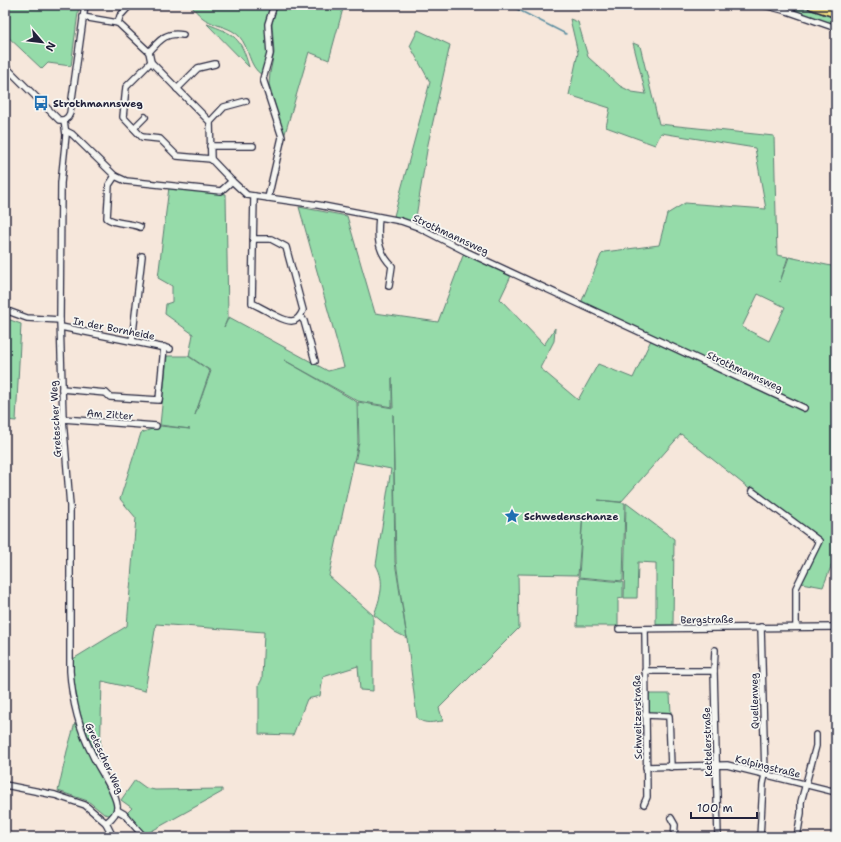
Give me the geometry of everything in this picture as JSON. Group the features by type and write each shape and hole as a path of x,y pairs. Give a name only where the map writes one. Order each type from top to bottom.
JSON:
{"highway":[{"path":"812,5 836,13"}],"street":[{"path":"5,66 56,116 64,120 68,117 70,112 85,5"},
{"path":"118,22 120,16 130,5"},
{"path":"268,198 282,137 263,78 270,54 268,24 274,5"},
{"path":"764,5 787,11 836,28"},
{"path":"83,17 118,22 149,52 151,62 210,122"},
{"path":"149,52 164,36 176,34 183,35"},
{"path":"151,62 126,87 123,117 142,137 160,139 178,156 211,159 210,122 224,107 246,101"},
{"path":"177,89 198,68 215,64"},
{"path":"134,128 145,116"},
{"name":"Gretescher Weg","path":"64,120 66,131 61,184 60,327 63,419 70,506 70,662 72,691 77,716 84,737 113,794 117,806 111,819 106,822"},
{"path":"66,131 72,134 115,176 126,181 221,191 232,181"},
{"path":"210,146 253,146"},
{"name":"Strothmannsweg","path":"211,159 247,195 318,205 401,221 418,227 480,258 804,408"},
{"path":"115,176 109,185 107,218 112,222 134,224 140,227"},
{"path":"253,239 271,239 286,247 303,310 301,317 295,321 287,321 252,303 253,239 254,196"},
{"path":"379,217 377,235 383,255 392,266 389,286"},
{"path":"132,341 142,256"},
{"path":"5,310 27,318 60,320"},
{"path":"301,317 304,321 315,361"},
{"name":"In der Bornheide","path":"60,327 170,349"},
{"name":"In der Bornheide","path":"62,389 106,393 110,397 159,400 164,347"},
{"name":"Am Zitter","path":"63,419 156,426"},
{"path":"752,491 819,541 796,588 796,627"},
{"name":"Quellenweg","path":"760,837 763,784 765,775 761,627"},
{"name":"Bergstraße","path":"619,629 836,627"},
{"name":"Schweitzerstraße","path":"644,804 647,797 645,629"},
{"name":"Kettelerstraße","path":"715,650 714,671 718,837"},
{"path":"645,672 714,671"},
{"path":"645,715 669,716 672,767"},
{"path":"797,837 801,813 801,802 816,746 816,735"},
{"name":"Kolpingstraße","path":"646,766 727,766 836,792"},
{"path":"5,785 75,800 85,804 106,822 113,837"},
{"path":"116,810 124,814 144,837"},
{"path":"671,818 674,825 674,837"}],"green space":[{"path":"7,5 79,5 71,66 48,63 42,69 5,34 5,9"},
{"path":"190,5 271,5 266,24 267,57 262,75 254,67 243,41 236,33 205,20"},
{"path":"277,5 344,5 329,60 309,52 284,137 269,84 274,53 272,23"},
{"path":"771,5 795,5 836,18 836,27"},
{"path":"570,19 578,22 588,57 620,86 632,92 646,94 633,43 640,46 659,124 774,136 777,255 788,257 780,282 789,257 836,267 836,554 823,587 801,583 818,541 752,491 681,434 621,502 598,500 625,503 623,581 579,577 583,513 578,575 518,574 519,628 439,708 443,721 423,722 417,718 407,638 395,632 374,615 381,590 381,578 376,565 391,469 355,462 359,442 358,402 393,408 392,378 392,407 358,401 284,360 357,402 358,443 329,576 373,615 373,691 360,690 358,666 323,677 320,696 307,699 293,735 259,734 259,685 262,679 264,632 156,624 145,691 102,681 100,762 79,709 74,683 73,659 127,626 136,518 120,499 141,433 160,426 190,429 160,425 167,356 188,356 210,371 195,415 211,371 189,356 193,334 165,314 166,304 172,302 172,286 158,278 169,187 226,194 228,317 224,327 229,317 328,371 344,367 299,207 347,216 375,313 438,322 464,253 511,276 500,299 544,345 555,328 554,341 540,368 578,400 598,364 633,378 651,340 800,409 802,404 581,303 601,255 604,252 659,245 667,214 685,203 766,209 755,148 661,133 655,145 606,127 610,108 569,95 578,53","holes":["758,294 785,307 769,341 742,327","393,414 396,562 407,638 395,562"]},
{"path":"207,24 236,38 243,49 249,67"},
{"path":"418,30 450,45 428,144 415,223 394,216 430,82 410,46"},
{"path":"5,318 21,324 16,421 5,420"},
{"path":"626,503 674,539 673,625 656,625 656,563 638,562 637,598 624,598"},
{"path":"579,578 623,582 623,598 618,599 618,626 577,626"},
{"path":"649,694 670,694 671,713 649,713"},
{"path":"75,723 114,802 113,811 109,815 104,814 88,801 58,791"},
{"path":"135,780 146,788 155,790 222,789 222,792 148,833 143,832 127,813 132,808 121,800"}],"waterway":[{"path":"509,5 566,34"}],"place":[{"name":"Strothmannsweg","path":"41,103"},
{"name":"Schwedenschanze","path":"512,516"}]}
